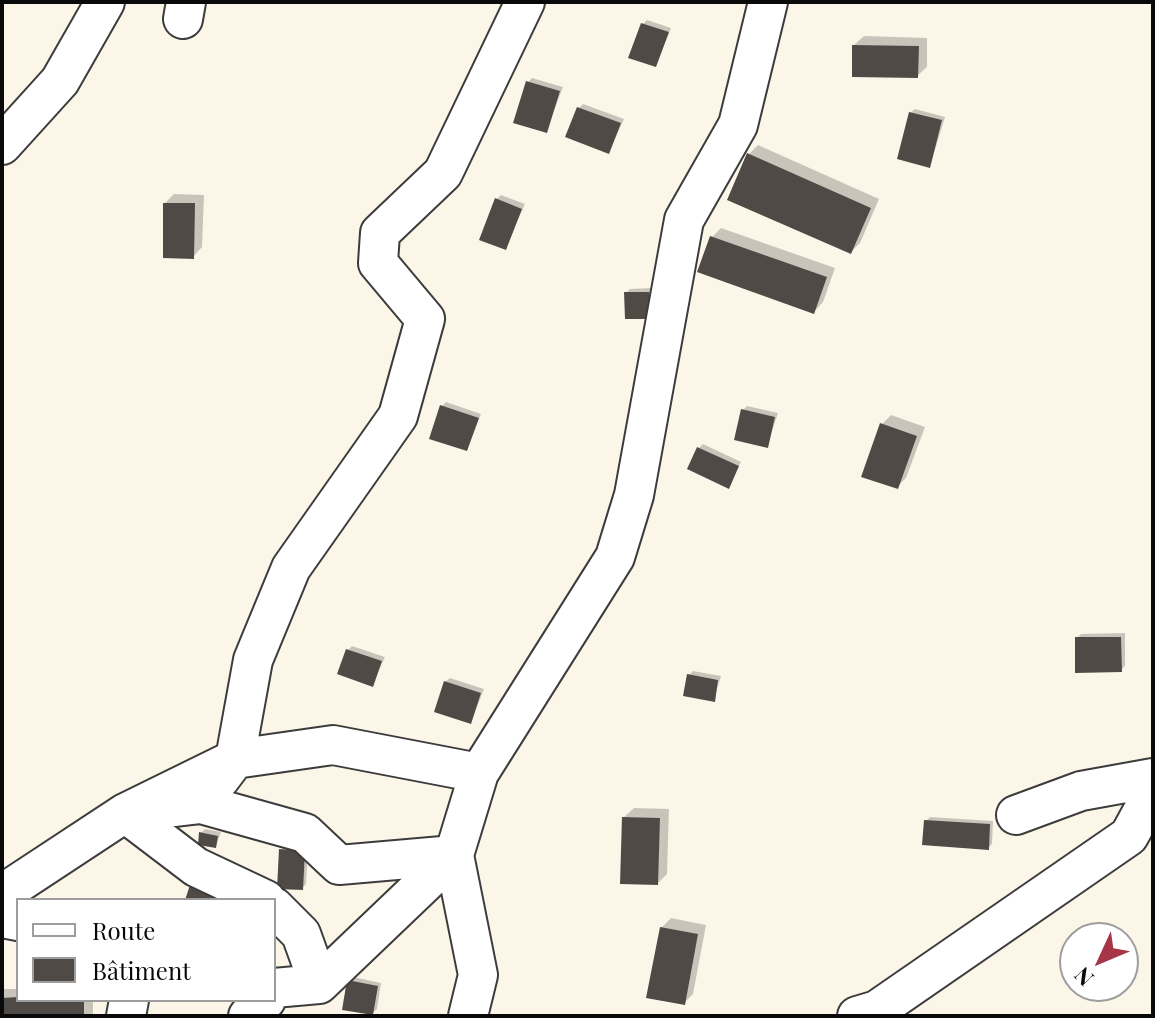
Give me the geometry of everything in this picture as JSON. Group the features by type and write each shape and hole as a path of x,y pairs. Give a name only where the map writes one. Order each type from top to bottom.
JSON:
{"street":[{"path":"2,145 60,81 105,2"},
{"path":"201,804 235,759 253,660 291,568 398,416 425,319 378,263 380,233 443,173 525,2"},
{"path":"468,1016 478,975 454,855 479,773 615,557 634,495 684,220 738,125 768,2"},
{"path":"2,894 125,813 235,759 333,745 479,773"},
{"path":"1016,815 1081,791 1153,778"},
{"path":"857,1016 877,1010 1129,836 1153,792"},
{"path":"125,813 201,804 305,833 339,865 454,855"},
{"path":"125,813 196,867 262,898"},
{"path":"276,991 319,984 454,855"},
{"path":"276,909 301,934 319,984"},
{"path":"248,1016 263,1002"}],"building":[{"path":"641,23 669,32 656,67 628,58"},
{"path":"852,45 919,46 918,78 852,77"},
{"path":"526,81 560,91 547,133 513,123"},
{"path":"577,107 621,123 609,154 565,137"},
{"path":"909,112 942,120 930,168 897,159"},
{"path":"747,153 871,208 851,254 727,200"},
{"path":"495,198 522,209 506,250 479,240"},
{"path":"163,203 195,203 194,259 163,258"},
{"path":"710,236 827,277 814,314 697,272"},
{"path":"624,292 649,292 650,319 625,319"},
{"path":"440,405 479,418 467,451 429,439"},
{"path":"741,409 775,417 768,448 734,440"},
{"path":"880,423 917,436 898,489 861,477"},
{"path":"697,447 739,466 729,489 687,469"},
{"path":"1075,637 1121,637 1122,672 1075,673"},
{"path":"346,649 382,661 373,687 337,674"},
{"path":"687,674 718,680 715,702 683,696"},
{"path":"444,681 481,693 471,724 434,712"},
{"path":"622,817 660,818 658,885 620,884"},
{"path":"924,820 990,824 989,850 922,845"},
{"path":"199,832 218,836 216,848 198,845"},
{"path":"279,849 305,851 303,890 277,889"},
{"path":"191,882 235,898 186,898"},
{"path":"660,927 698,934 685,1005 646,998"},
{"path":"347,980 378,986 373,1015 342,1010"},
{"path":"16,997 16,1002 84,1002 84,1016 2,1016 2,998"}]}
